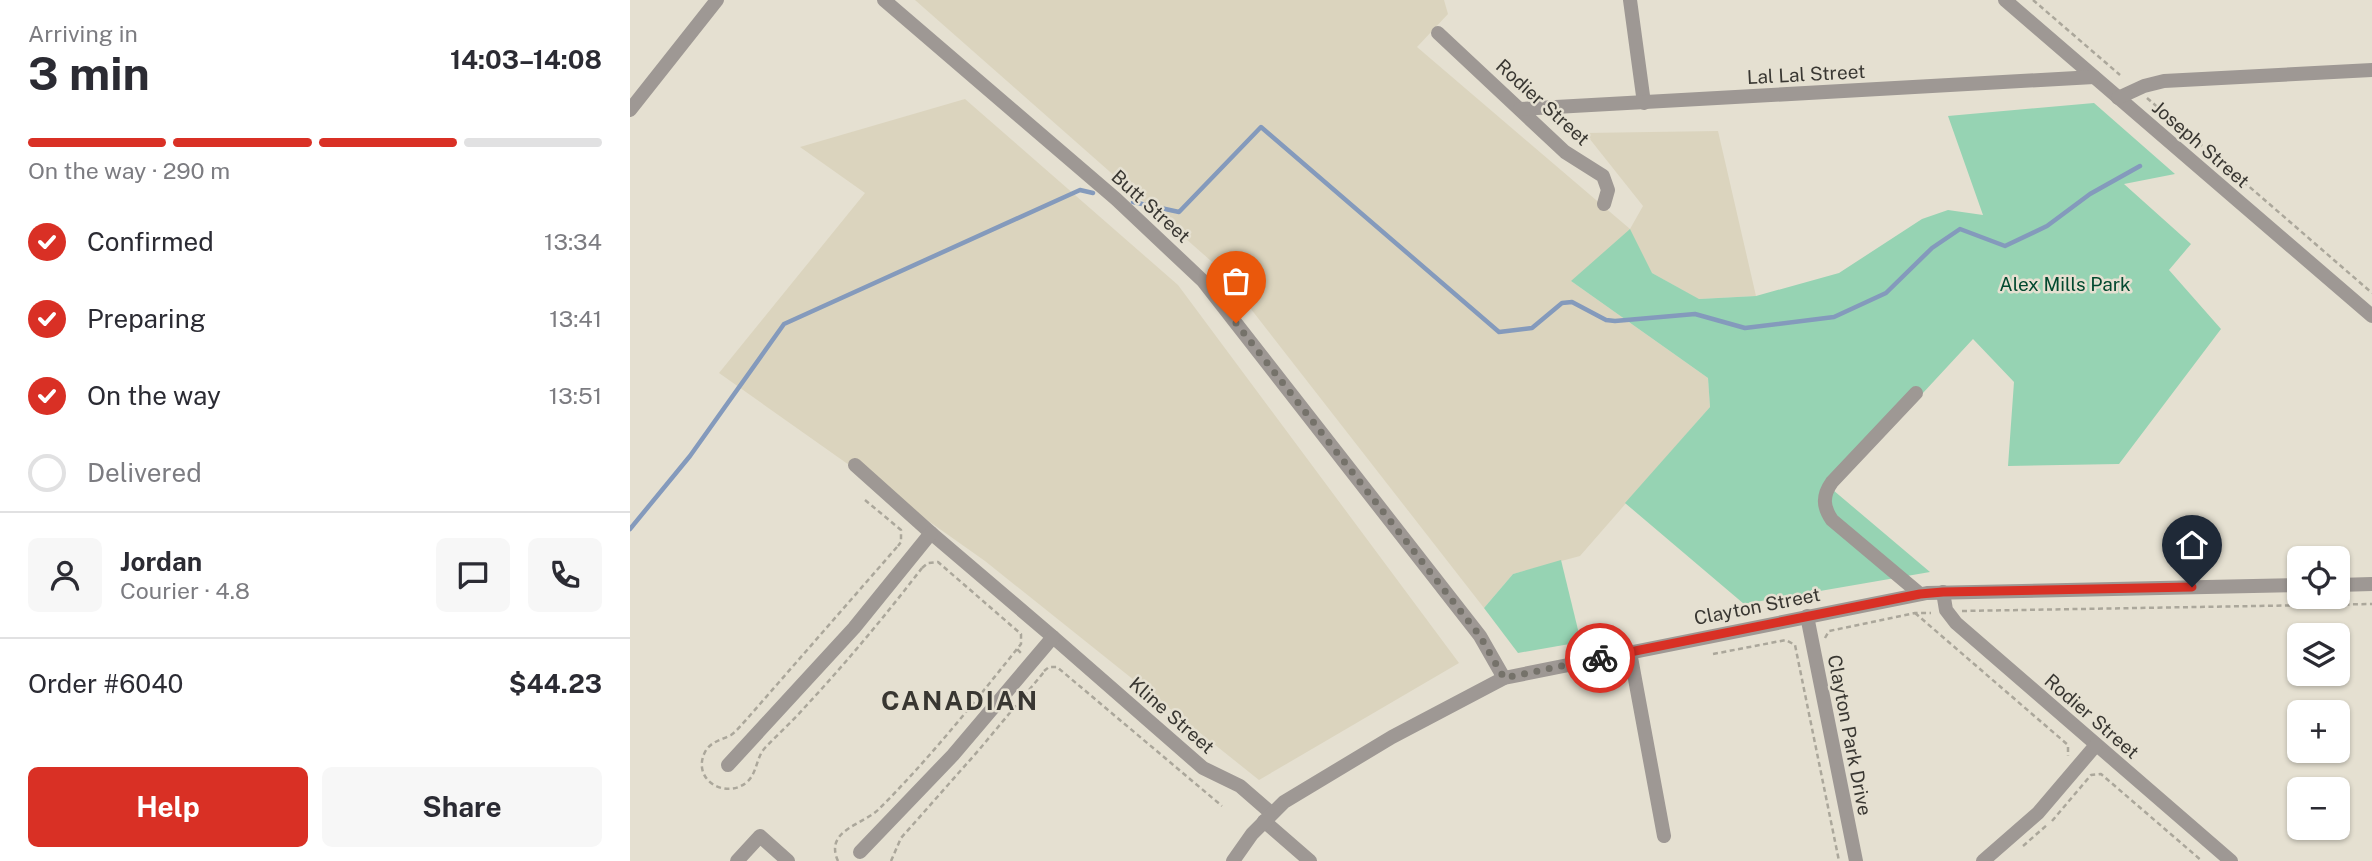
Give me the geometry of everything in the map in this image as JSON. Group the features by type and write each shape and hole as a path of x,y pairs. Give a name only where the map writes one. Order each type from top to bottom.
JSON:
{"street":[{"path":"630,110 717,0"},
{"name":"Butt Street","path":"884,0 1116,200 1203,281 1480,636 1504,678"},
{"path":"1630,0 1644,103"},
{"name":"Joseph Street","path":"2005,0 2372,316"},
{"name":"Rodier Street","path":"1438,33 1565,152 1603,176 1608,190 1604,204"},
{"path":"2118,98 2140,87 2164,82 2372,70"},
{"name":"Lal Lal Street","path":"1520,109 2094,78"},
{"path":"1916,393 1829,486 1824,504 1832,520 1920,594"},
{"name":"Kline Street","path":"855,466 1203,768 1240,786 1310,861"},
{"path":"728,765 854,628 930,533"},
{"path":"2350,585 2372,584"},
{"name":"Clayton Street","path":"1233,861 1268,817 1302,790 1392,737 1504,678 1920,594 2287,585"},
{"path":"1943,592 1947,612"},
{"name":"Rodier Street","path":"1947,612 1956,623 2231,861"},
{"name":"Clayton Park Drive","path":"1807,616 1856,861"},
{"path":"860,852 953,755 1053,636"},
{"path":"1630,652 1664,836"},
{"path":"1983,861 2084,772 2096,745"},
{"path":"737,861 760,836 788,861"}],"path":[{"path":"2033,0 2120,75"},
{"path":"2147,98 2372,293"},
{"path":"1812,644 1824,642 1829,631 1914,613 1999,609 2372,604"},
{"path":"1914,613 2068,745 2067,757 2084,772"},
{"path":"1713,654 1786,640 1795,645 1839,861"},
{"path":"838,861 836,845 839,835 850,826 874,815 889,800 956,725 1017,649"},
{"path":"891,861 901,838 1044,671"},
{"path":"2101,774 2202,861"}],"shaded area":[{"path":"915,0 1444,0 1448,14 1417,47 1630,229 1643,206 1585,133 1718,131 1756,296 1698,299 1652,273 1571,281 1708,378 1710,407 1580,556 1513,574 1484,608 1219,268"},
{"path":"965,99 1178,285 1459,663 1259,780 985,561 719,373 865,193 800,147"}],"green space":[{"name":"Alex Mills Park","path":"2094,103 2175,174 2124,184 2191,244 2169,270 2221,329 2119,464 2008,466 2014,382 1973,339 1833,490 1930,572 1744,604 1625,503 1710,407 1708,378 1571,281 1630,229 1652,273 1699,299 1756,296 1839,273 1922,219 1948,210 1983,215 1948,116"},
{"path":"1561,560 1581,642 1518,653 1484,608 1513,574"}],"waterway":[{"path":"1133,202 1179,212 1261,127 1499,332 1532,328 1562,303 1572,302 1606,320 1695,314 1745,328 1834,317 1886,293 1932,248 1960,229 2005,246 2047,226 2090,194 2140,166"},
{"path":"630,529 690,456 784,324 1080,190 1093,193"}],"way so far":[{"path":"1236,323 1480,636 1504,678 1600,658"}],"district":[{"name":"CANADIAN","path":"960,701"}],"route":[{"path":"1600,658 1920,594 2192,587"}]}
